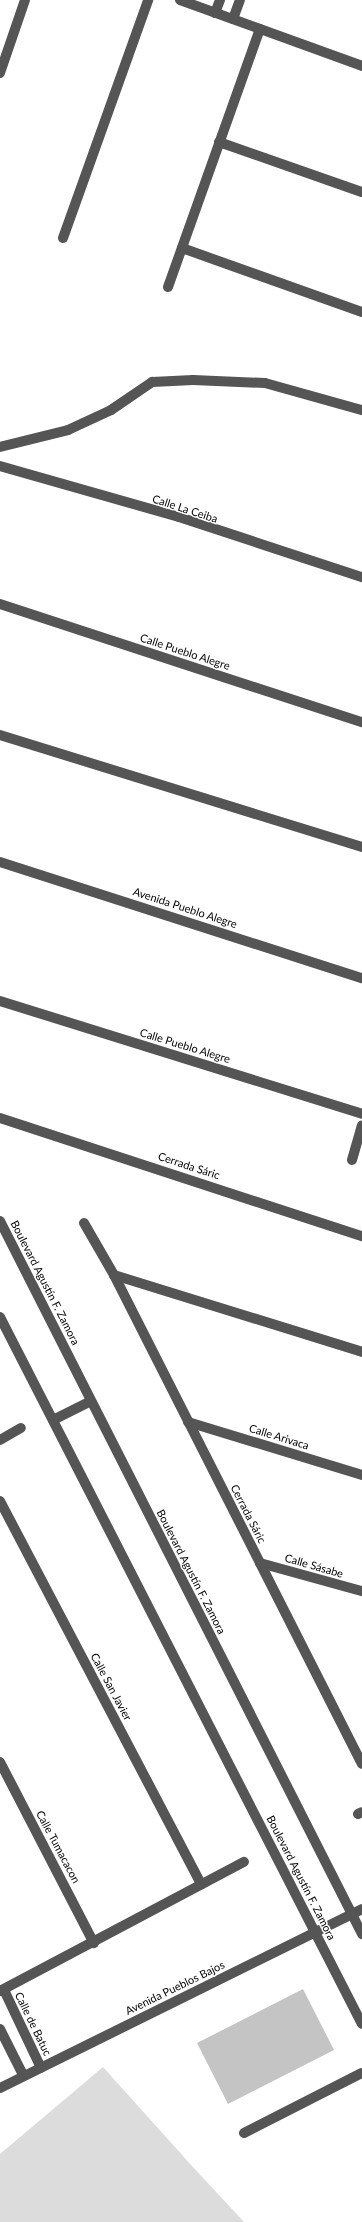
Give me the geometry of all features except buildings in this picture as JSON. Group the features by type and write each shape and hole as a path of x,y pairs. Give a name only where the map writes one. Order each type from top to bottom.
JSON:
{"street":[{"path":"0,73 25,0"},
{"path":"63,238 148,0"},
{"path":"180,0 362,66"},
{"path":"216,13 220,0"},
{"path":"233,19 240,0"},
{"path":"168,287 260,29"},
{"path":"219,142 362,192"},
{"path":"182,248 362,312"},
{"path":"0,447 68,430 111,410 152,382 193,380 265,384 362,410"},
{"name":"Calle La Ceiba","path":"0,466 179,517 362,576"},
{"name":"Calle Pueblo Alegre","path":"0,604 362,722"},
{"path":"0,735 362,847"},
{"name":"Avenida Pueblo Alegre","path":"0,862 362,978"},
{"name":"Calle Pueblo Alegre","path":"0,1001 362,1114"},
{"name":"Cerrada Sáric","path":"3,1122 362,1236"},
{"path":"352,1160 362,1126"},
{"name":"Boulevard Agustín F. Zamora","path":"0,1221 362,1934"},
{"name":"Cerrada Sáric","path":"84,1223 114,1275 362,1764"},
{"path":"114,1275 362,1352"},
{"name":"Boulevard Agustín F. Zamora","path":"0,1317 362,2024"},
{"path":"53,1420 91,1401"},
{"name":"Calle Arivaca","path":"188,1422 362,1475"},
{"path":"0,1440 20,1428"},
{"name":"Calle San Javier","path":"0,1501 201,1884"},
{"name":"Calle Sásabe","path":"260,1563 362,1591"},
{"name":"Calle Tumacacon","path":"0,1762 94,1943"},
{"path":"2,1991 244,1862"},
{"name":"Avenida Pueblos Bajos","path":"0,2088 362,1909"},
{"name":"Calle de Batuc","path":"2,1991 41,2068"},
{"path":"0,2029 23,2076"},
{"path":"244,2133 362,2073"}],"shaded area":[{"path":"103,2067 244,2222 0,2222 0,2154"}]}
